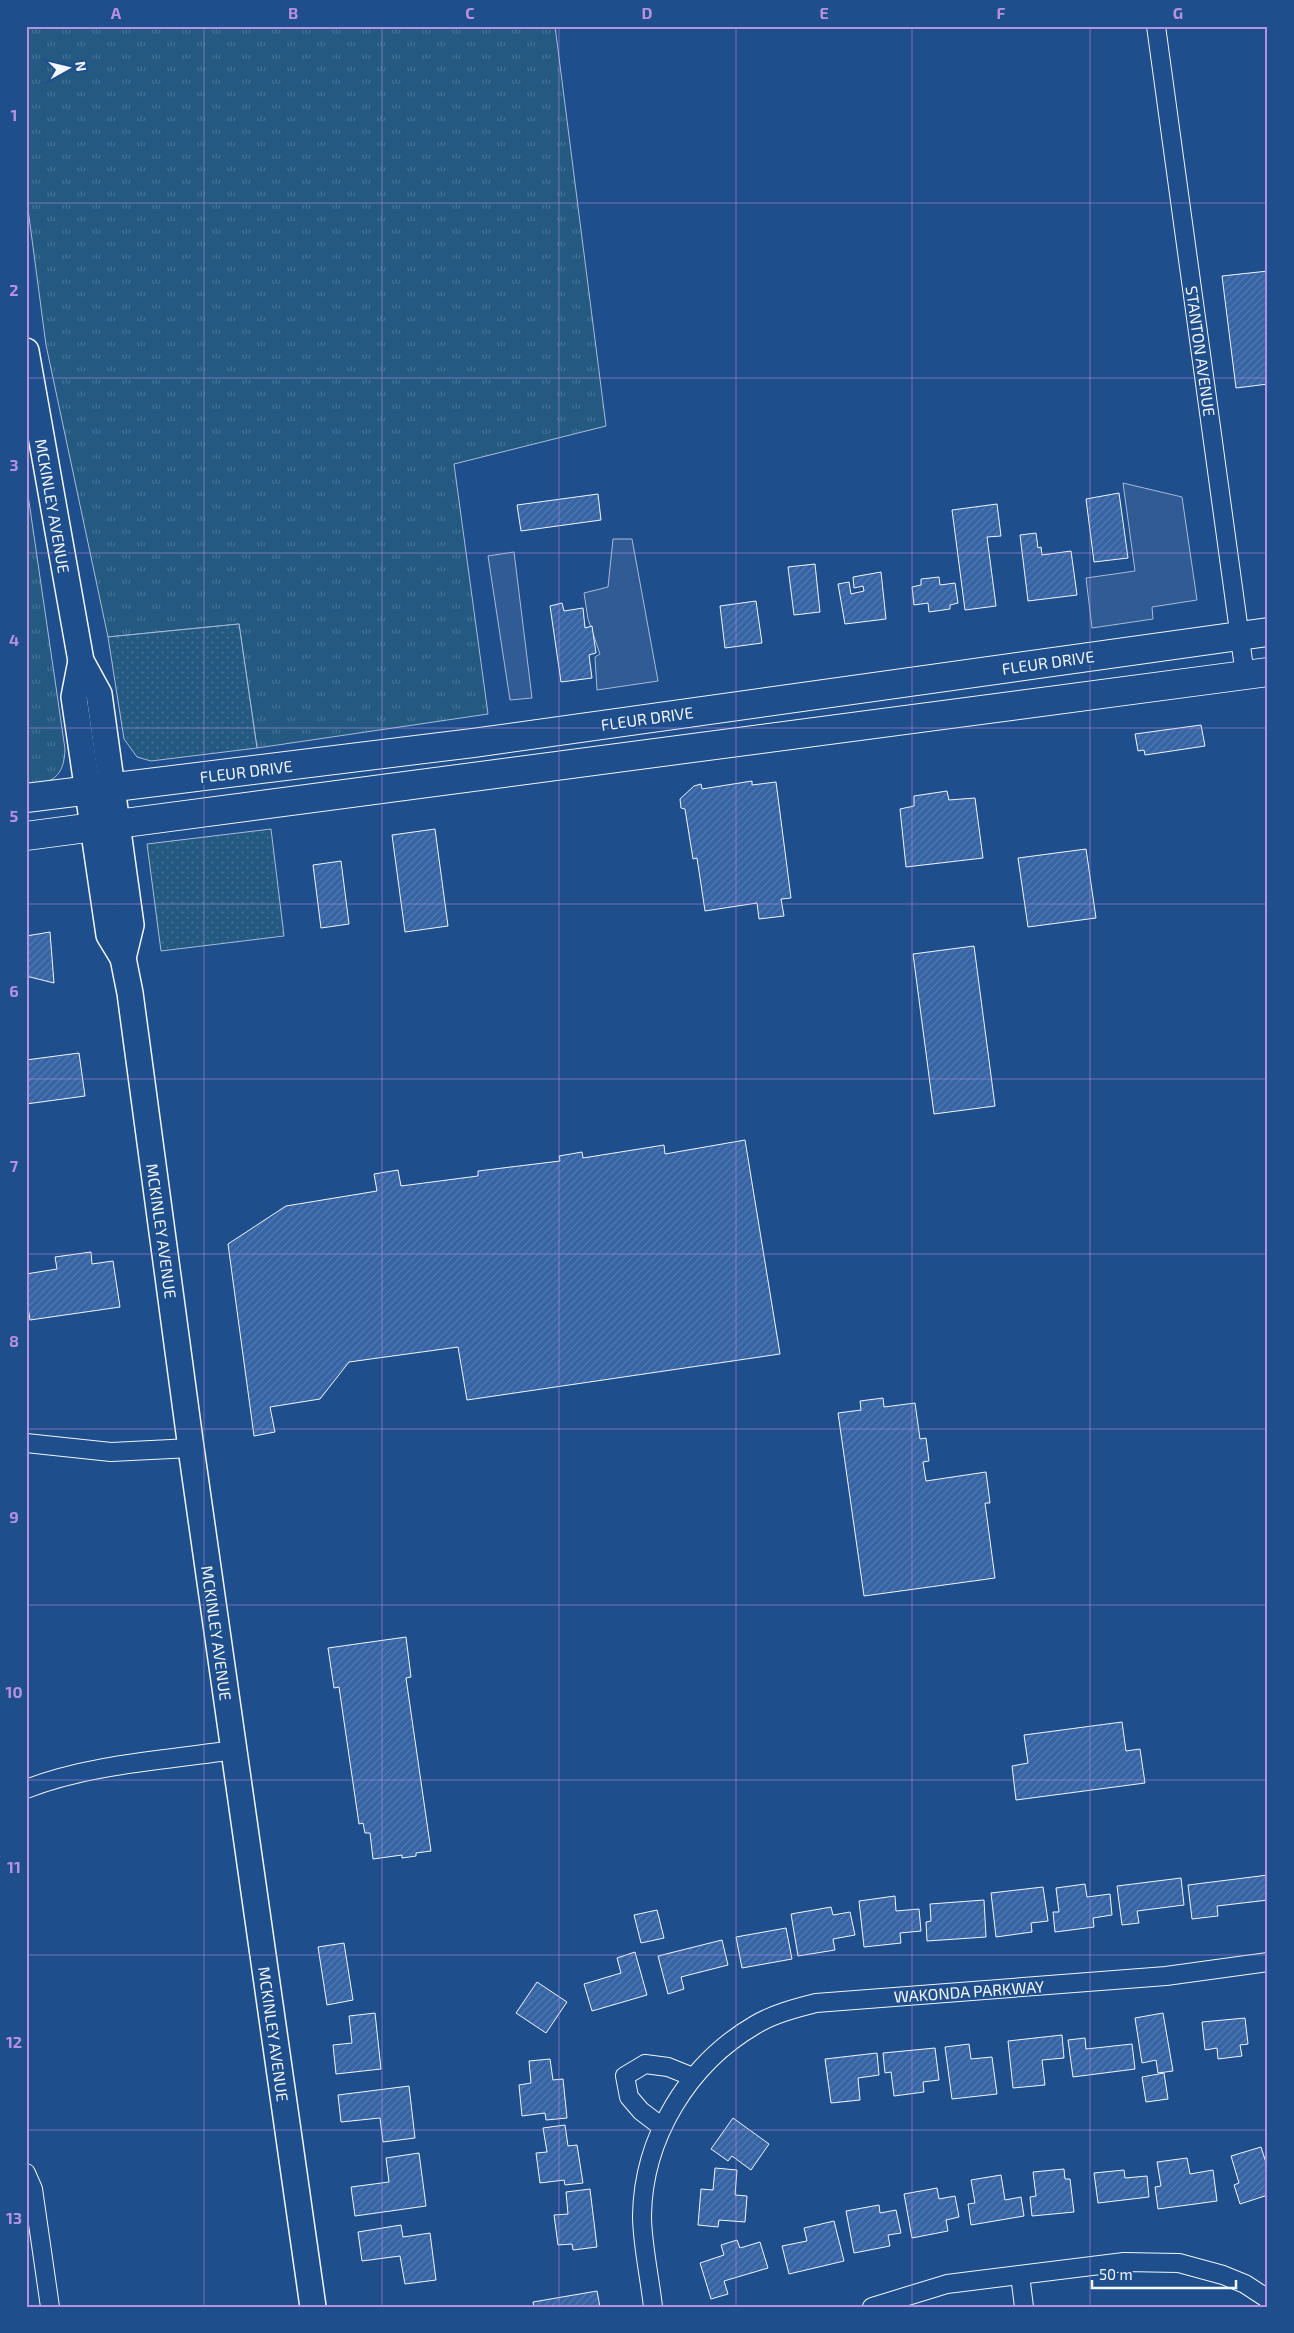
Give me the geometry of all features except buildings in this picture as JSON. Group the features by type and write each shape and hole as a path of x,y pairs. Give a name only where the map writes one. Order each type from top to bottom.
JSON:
{"main road":[{"name":"MCKINLEY AVENUE","path":"26,351 81,661 99,694 100,788 105,825 109,935 123,958 130,993 190,1448 313,2307"},
{"name":"FLEUR DRIVE","path":"26,798 473,743 1268,632"},
{"path":"26,836 1257,674"}],"street":[{"name":"STANTON AVENUE","path":"1156,26 1240,635 1257,674"},
{"path":"26,1443 111,1452 190,1448"},
{"path":"26,1790 47,1781 87,1771 234,1750"},
{"name":"WAKONDA PARKWAY","path":"653,2307 642,2216 648,2169 662,2127 675,2102 693,2077 722,2048 756,2024 795,2008 816,2003 1166,1976 1268,1962"},
{"path":"662,2127 641,2110 629,2097 625,2076 645,2064 668,2067 693,2077"},
{"path":"26,2172 34,2189 50,2307"},
{"path":"872,2307 947,2284 1124,2262 1179,2263 1223,2275 1245,2284 1268,2299"},
{"path":"1020,2275 1024,2307"}],"green space":[{"path":"26,26 555,26 606,426 454,464 488,714 257,748 239,624 108,637 46,345 26,194"},
{"path":"26,481 65,749 62,767 55,777 50,781 26,786"},
{"path":"239,624 257,748 151,761 137,757 124,739 108,637"},
{"path":"271,829 284,936 161,951 147,844"}],"shaded area":[{"path":"1123,483 1182,497 1197,600 1152,607 1153,619 1092,628 1086,578 1135,571"},
{"path":"613,539 632,539 658,681 597,690 595,657 600,654 588,619 584,593 608,587"},
{"path":"514,552 532,698 510,700 488,556"}]}
